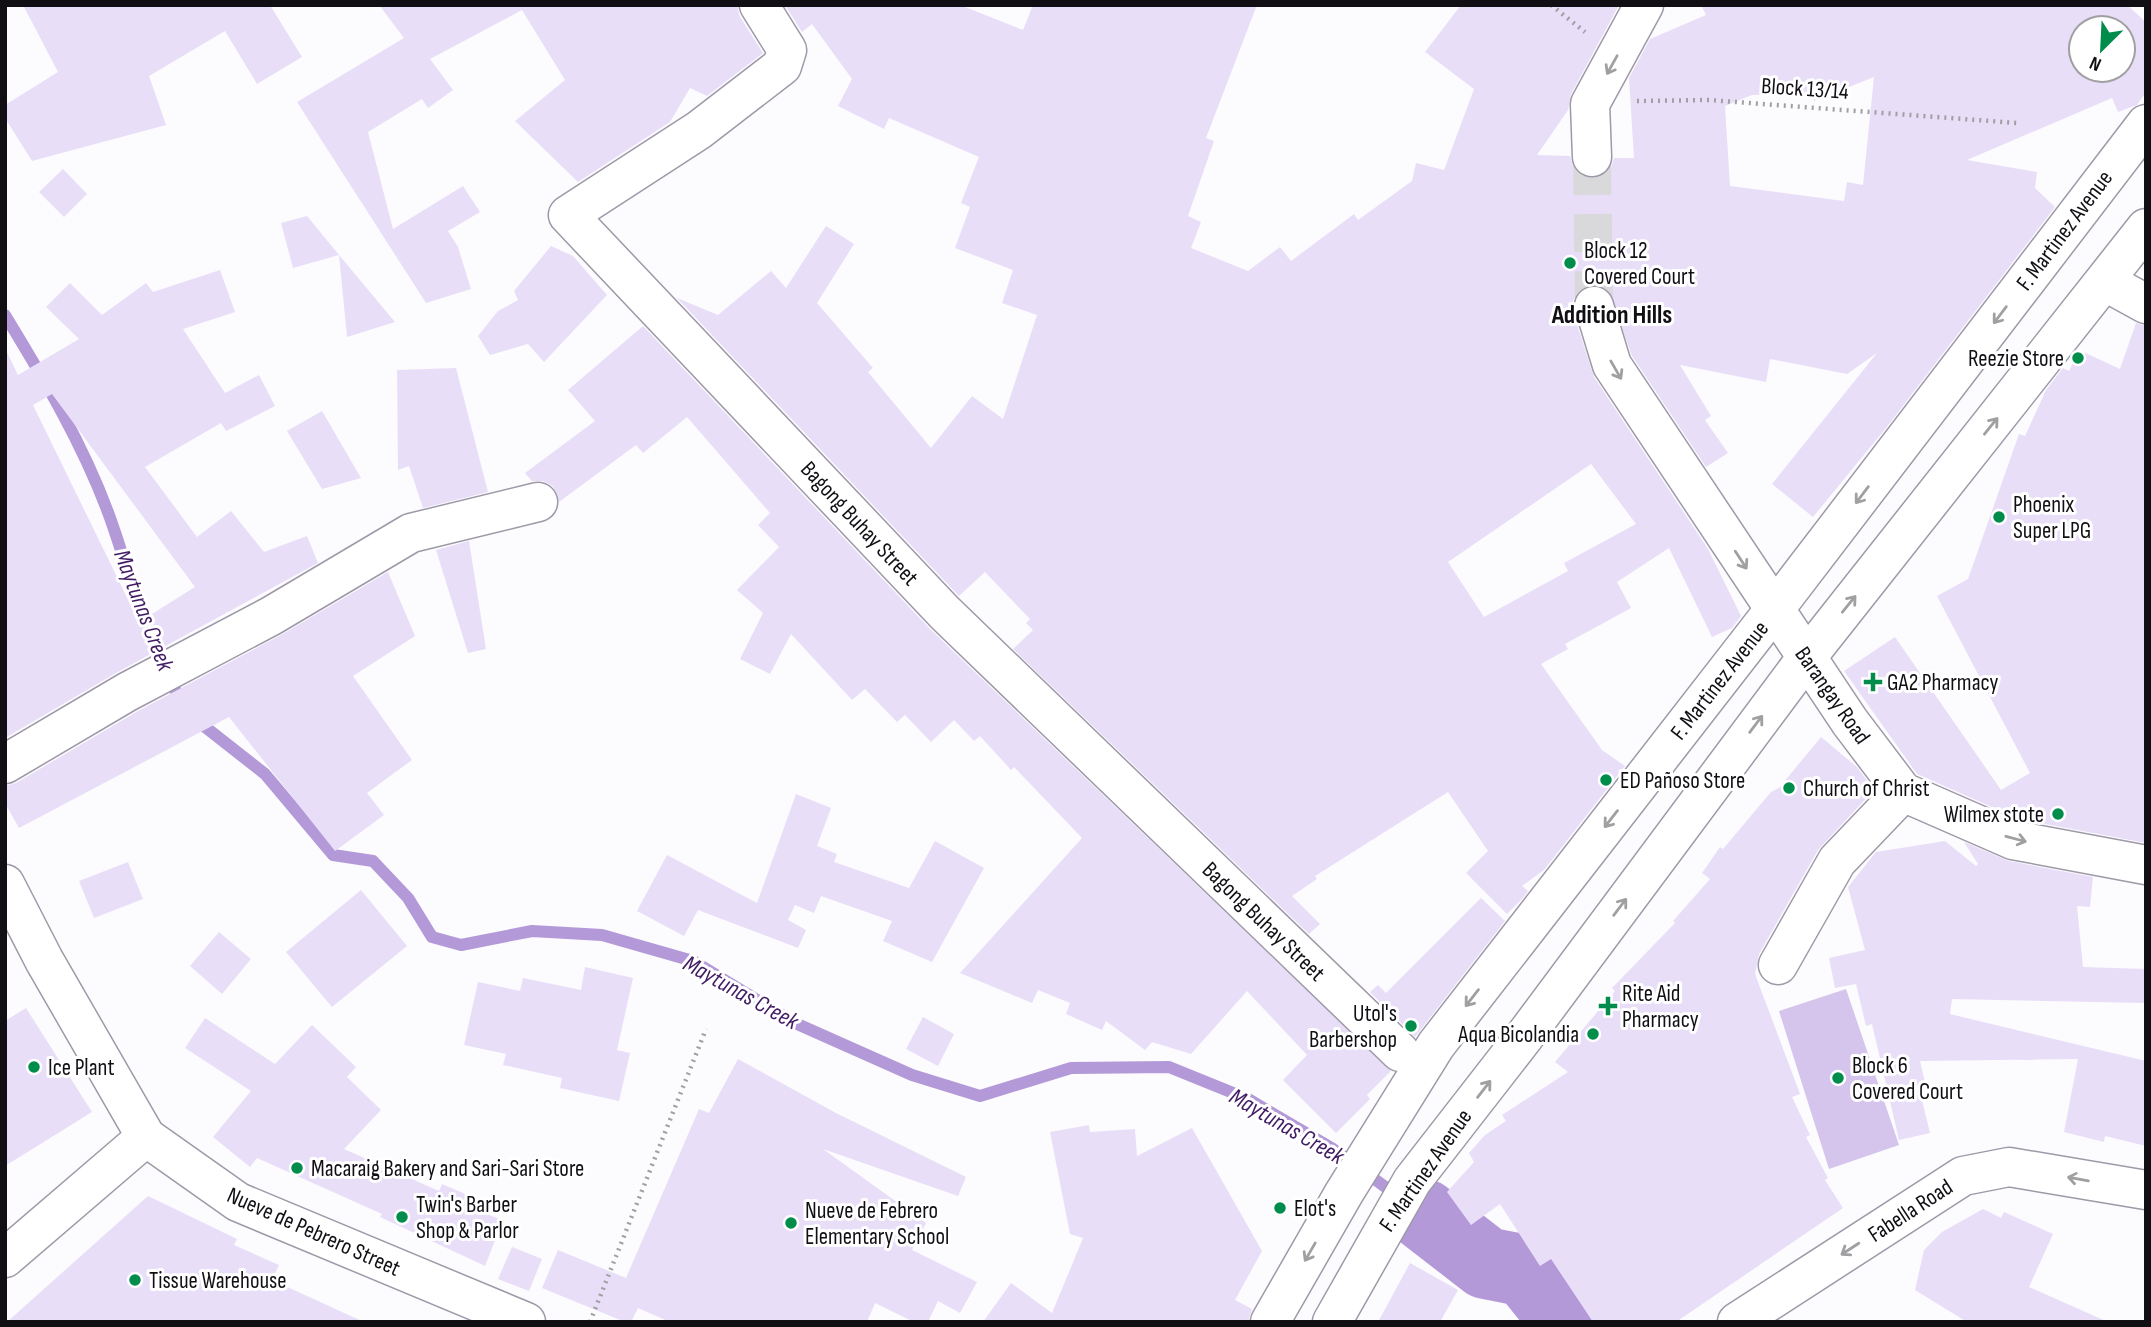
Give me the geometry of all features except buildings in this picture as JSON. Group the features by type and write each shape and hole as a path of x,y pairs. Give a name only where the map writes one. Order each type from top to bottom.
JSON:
{"main road":[{"name":"Bagong Buhay Street","path":"760,5 787,50 782,66 699,130 568,215 945,613 1400,1052"},
{"path":"1592,157 1590,103 1644,5"},
{"name":"F. Martinez Avenue","path":"1270,1322 1344,1193 1436,1045 1774,610 2146,124"},
{"name":"F. Martinez Avenue","path":"1332,1322 1412,1181 1532,1026 1807,657 2146,228"},
{"path":"2106,282 2146,304"},
{"name":"Barangay Road","path":"1594,306 1612,365 1850,722 1903,792 2013,840 2146,865"},
{"path":"5,764 271,616 411,533 538,502"},
{"path":"1778,965 1837,861 1903,792"},
{"name":"Nueve de Pebrero Street","path":"5,884 44,960 146,1137 238,1202 526,1322"},
{"path":"5,1258 146,1137"},
{"name":"Fabella Road","path":"1737,1322 1963,1175 2009,1167 2146,1190"}],"path":[{"name":"Block 13/14","path":"1590,103 1709,100 2017,123"},
{"path":"590,1322 706,1029"}],"shaded area":[{"name":"Block 6 Covered Court","path":"1846,989 1899,1145 1829,1169 1779,1011"}],"waterway":[{"name":"Maytunas Creek","path":"5,315 75,437 99,489 159,660 184,704"},
{"name":"Maytunas Creek","path":"195,719 265,774 333,855 373,861 408,898 432,937 461,945 532,931 602,935 693,961 795,1023 912,1075 980,1096 1071,1068 1169,1067 1248,1099 1333,1149 1424,1215"},
{"name":"Maytunas Creek","path":"1424,1215 1486,1263 1526,1271 1567,1322"}],"tunnel":[{"path":"1592,157 1594,306"}],"place":[{"name":"Block 12 Covered Court","path":"1570,263"},
{"name":"Reezie Store","path":"2078,358"},
{"name":"Phoenix Super LPG","path":"1999,517"},
{"name":"GA2 Pharmacy","path":"1873,682"},
{"name":"ED Pañoso Store","path":"1606,780"},
{"name":"Church of Christ","path":"1789,788"},
{"name":"Wilmex stote","path":"2058,814"},
{"name":"Rite Aid Pharmacy","path":"1608,1006"},
{"name":"Utol's Barbershop","path":"1411,1026"},
{"name":"Aqua Bicolandia","path":"1593,1034"},
{"name":"Ice Plant","path":"34,1067"},
{"name":"Block 6 Covered Court","path":"1838,1078"},
{"name":"Macaraig Bakery and Sari-Sari Store","path":"297,1168"},
{"name":"Elot's","path":"1280,1208"},
{"name":"Twin's Barber Shop & Parlor","path":"402,1217"},
{"name":"Nueve de Febrero Elementary School","path":"791,1223"},
{"name":"Tissue Warehouse","path":"135,1280"}],"district":[{"name":"Addition Hills","path":"1612,314"}]}
